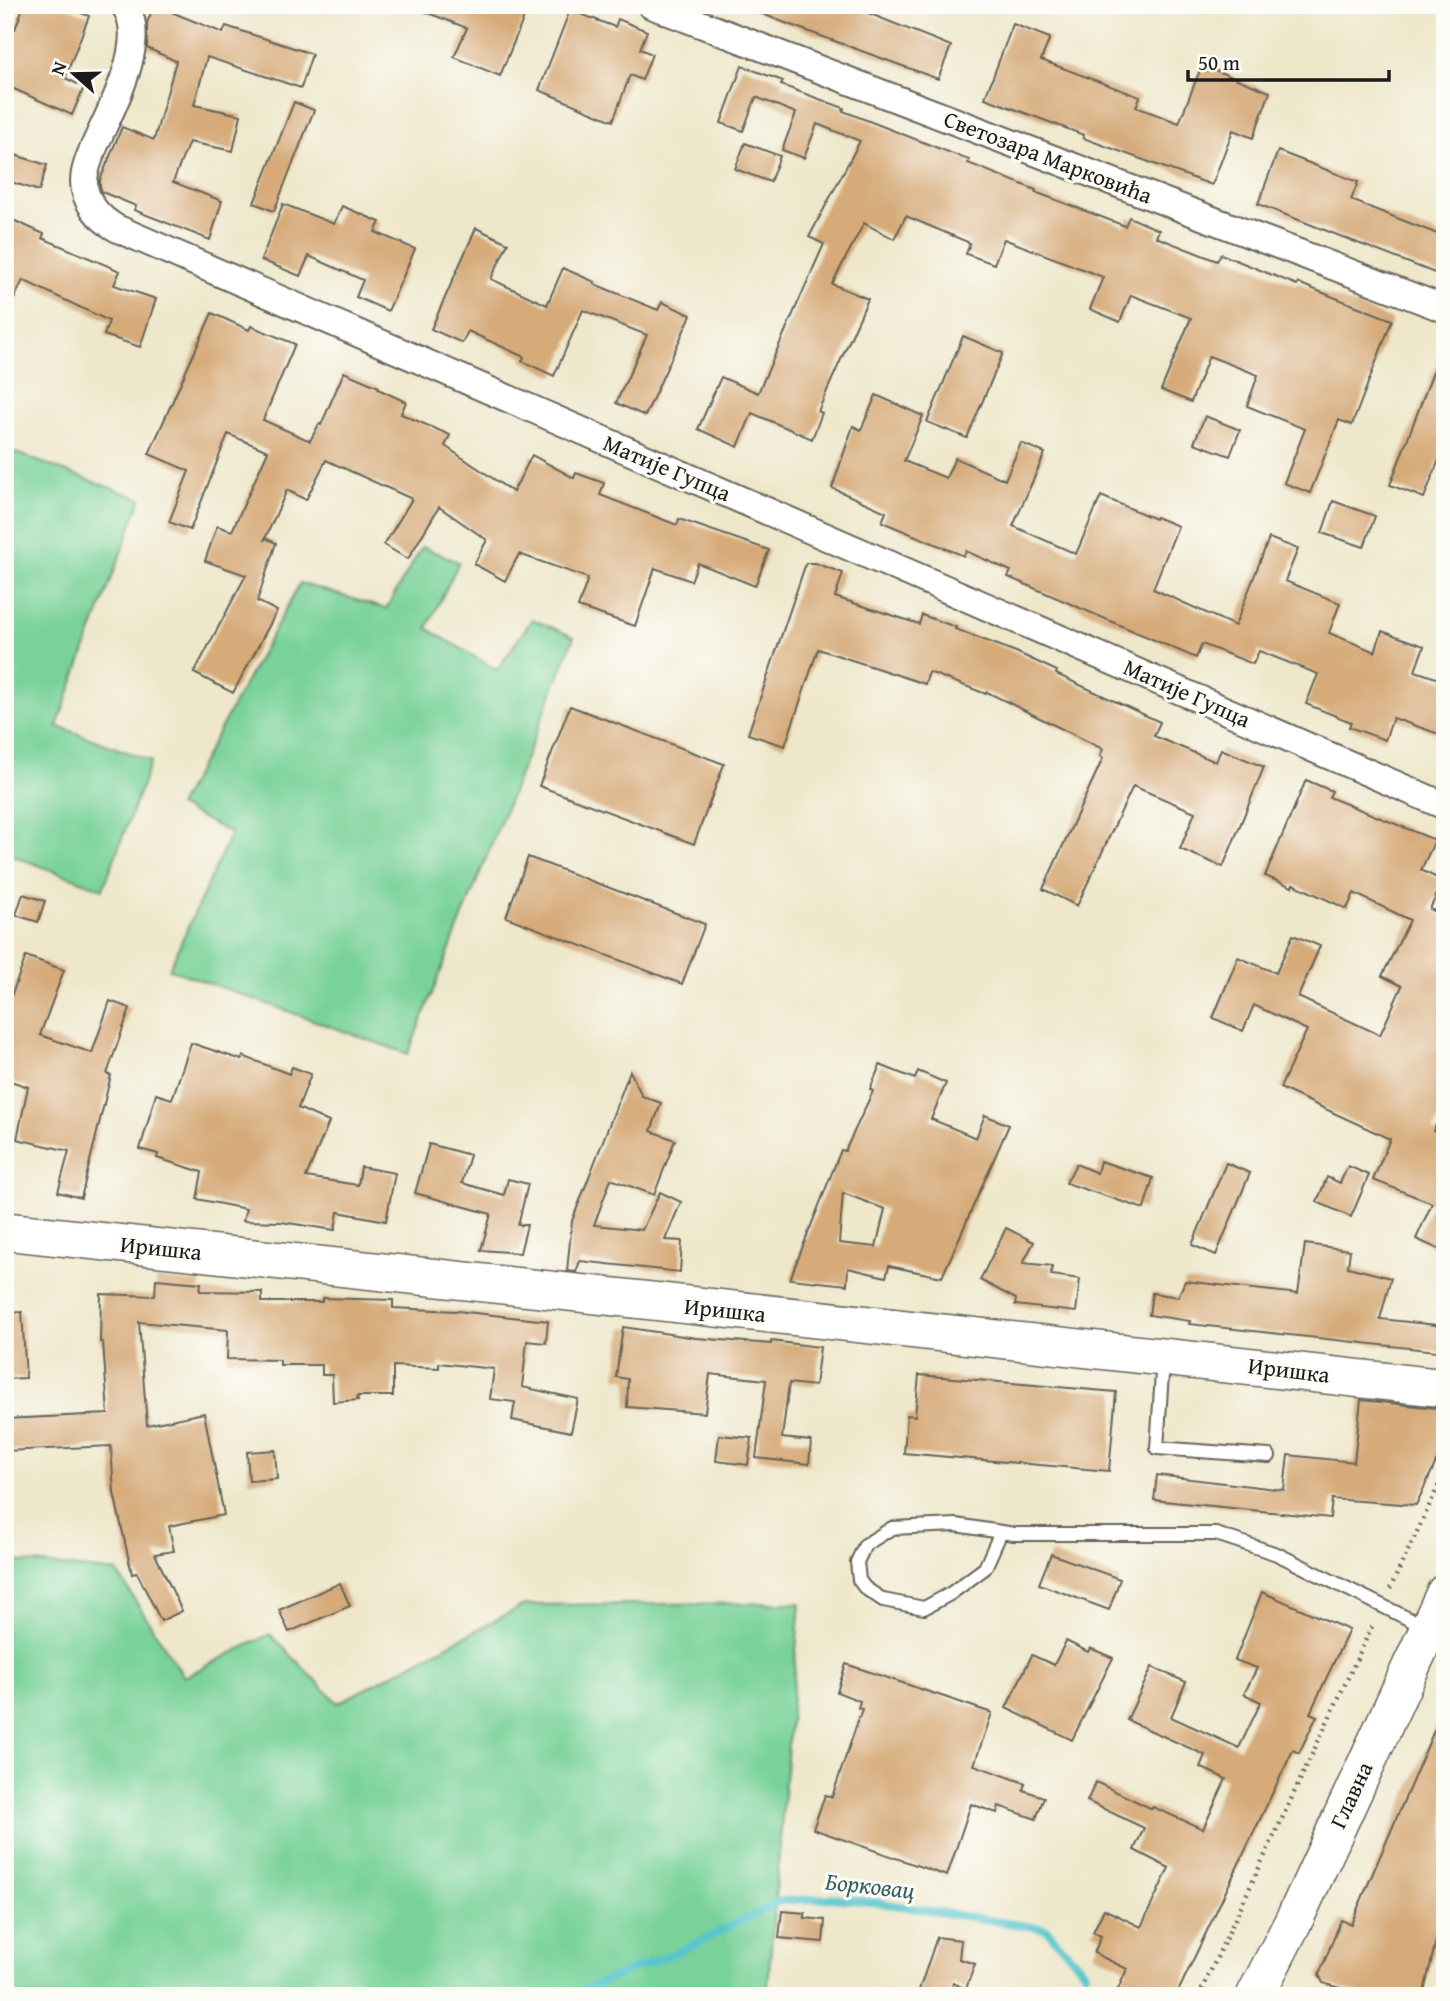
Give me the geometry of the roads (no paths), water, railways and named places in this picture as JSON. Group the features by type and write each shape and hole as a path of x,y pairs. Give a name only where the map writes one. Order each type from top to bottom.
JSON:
{"street":[{"name":"Матије Гупца","path":"124,5 132,20 134,41 109,114 90,156 84,182 94,210 101,220 1445,806"},
{"name":"Светозара Марковића","path":"651,5 1445,309"},
{"name":"Иришка","path":"5,1231 1445,1388"},
{"name":"Главна","path":"1255,1996 1296,1916 1445,1593"}],"lane":[{"path":"1163,1356 1157,1448 1269,1456"},
{"path":"1001,1532 985,1568 950,1594 923,1608 883,1600 865,1588 859,1580 857,1562 865,1545 892,1528 956,1525 1014,1534 1216,1534 1277,1554 1428,1629"}],"waterway":[{"name":"Борковац","path":"567,1996 689,1947 780,1901 832,1898 1046,1929 1085,1972"}]}
